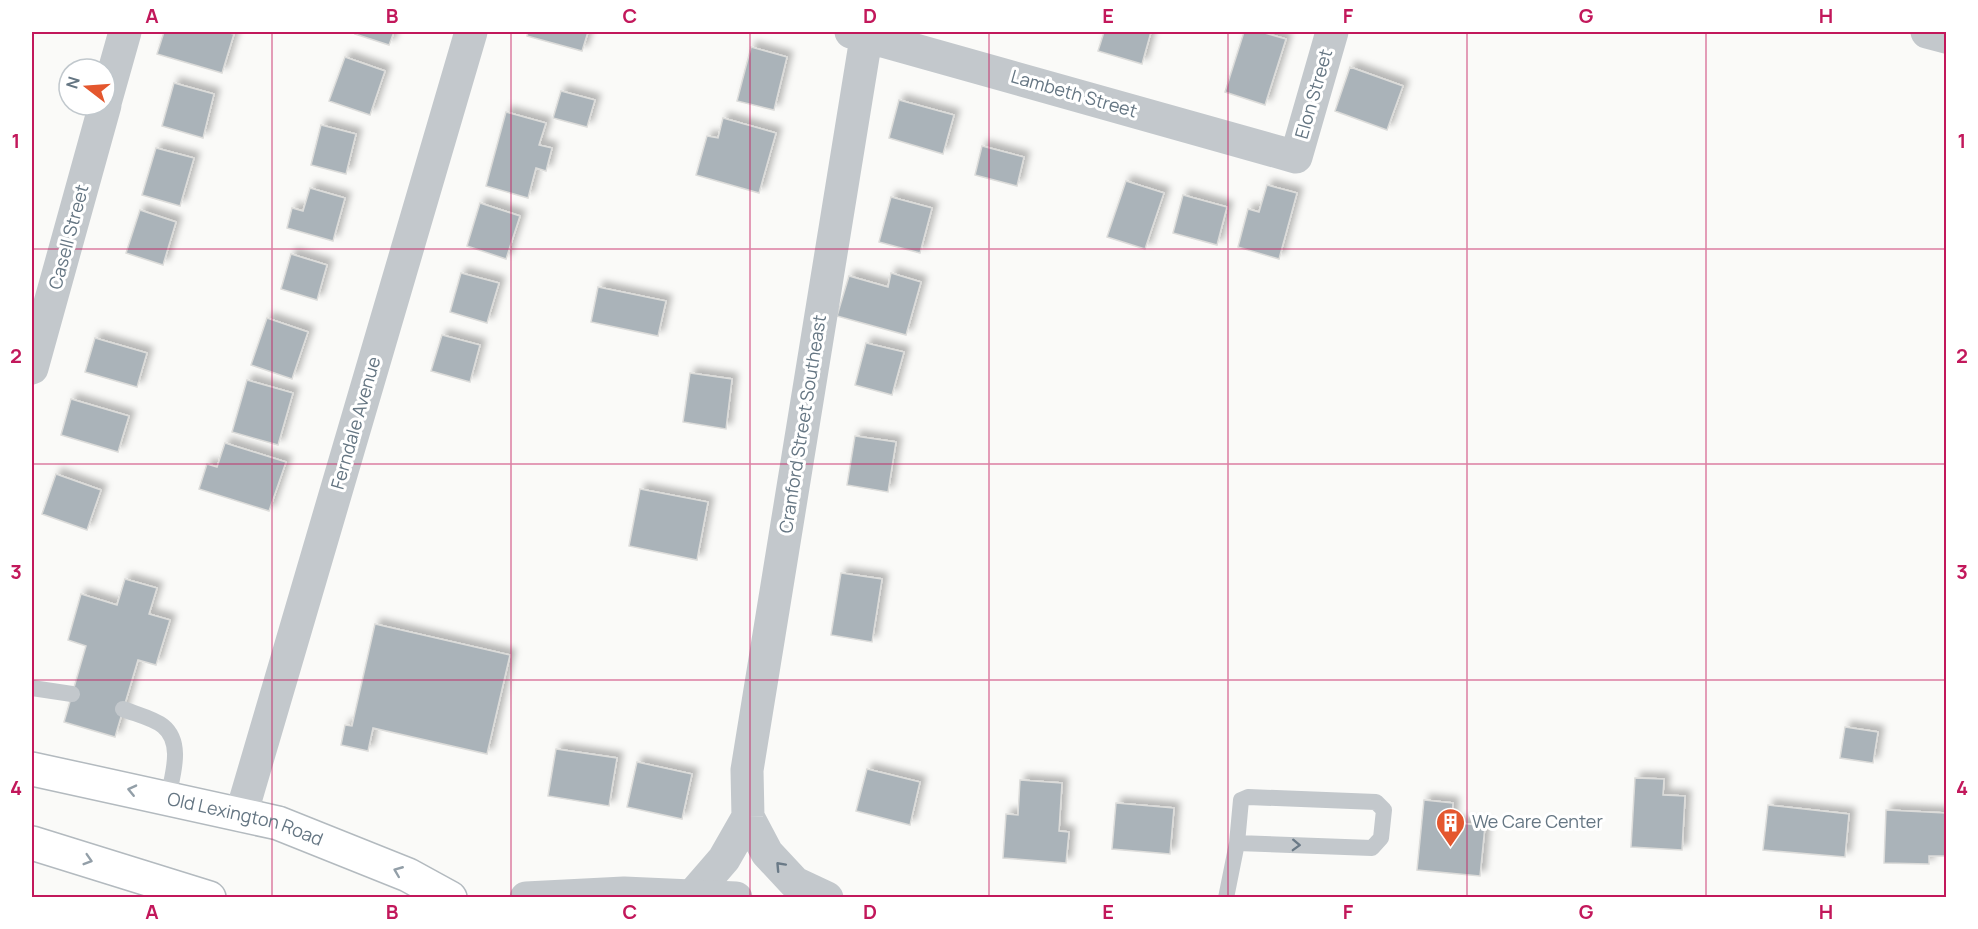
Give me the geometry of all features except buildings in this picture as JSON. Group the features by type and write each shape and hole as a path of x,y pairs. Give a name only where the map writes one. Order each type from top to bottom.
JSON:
{"main road":[{"name":"Old Lexington Road","path":"32,769 278,823 408,875 450,897"},
{"path":"32,843 209,897"}],"street":[{"name":"Casell Street","path":"117,59 124,32"},
{"name":"Ferndale Avenue","path":"242,815 471,32"},
{"name":"Elon Street","path":"1296,157 1332,32"},
{"path":"1927,32 1947,38"},
{"name":"Lambeth Street","path":"862,33 1296,157"},
{"name":"Cranford Street Southeast","path":"827,897 795,883 767,853 748,817 747,770 862,33"},
{"name":"Casell Street","path":"32,368 40,305 101,117"},
{"path":"692,896 724,859 748,817"},
{"path":"526,897 624,893 736,897"}],"lane":[{"path":"32,688 72,693"},
{"path":"123,709 163,726 173,740 176,756 168,798"},
{"path":"1226,897 1237,843 1241,800 1248,797 1376,802 1384,810 1381,838 1372,848 1237,843"}],"place":[{"name":"We Care Center","path":"1451,848"}]}
